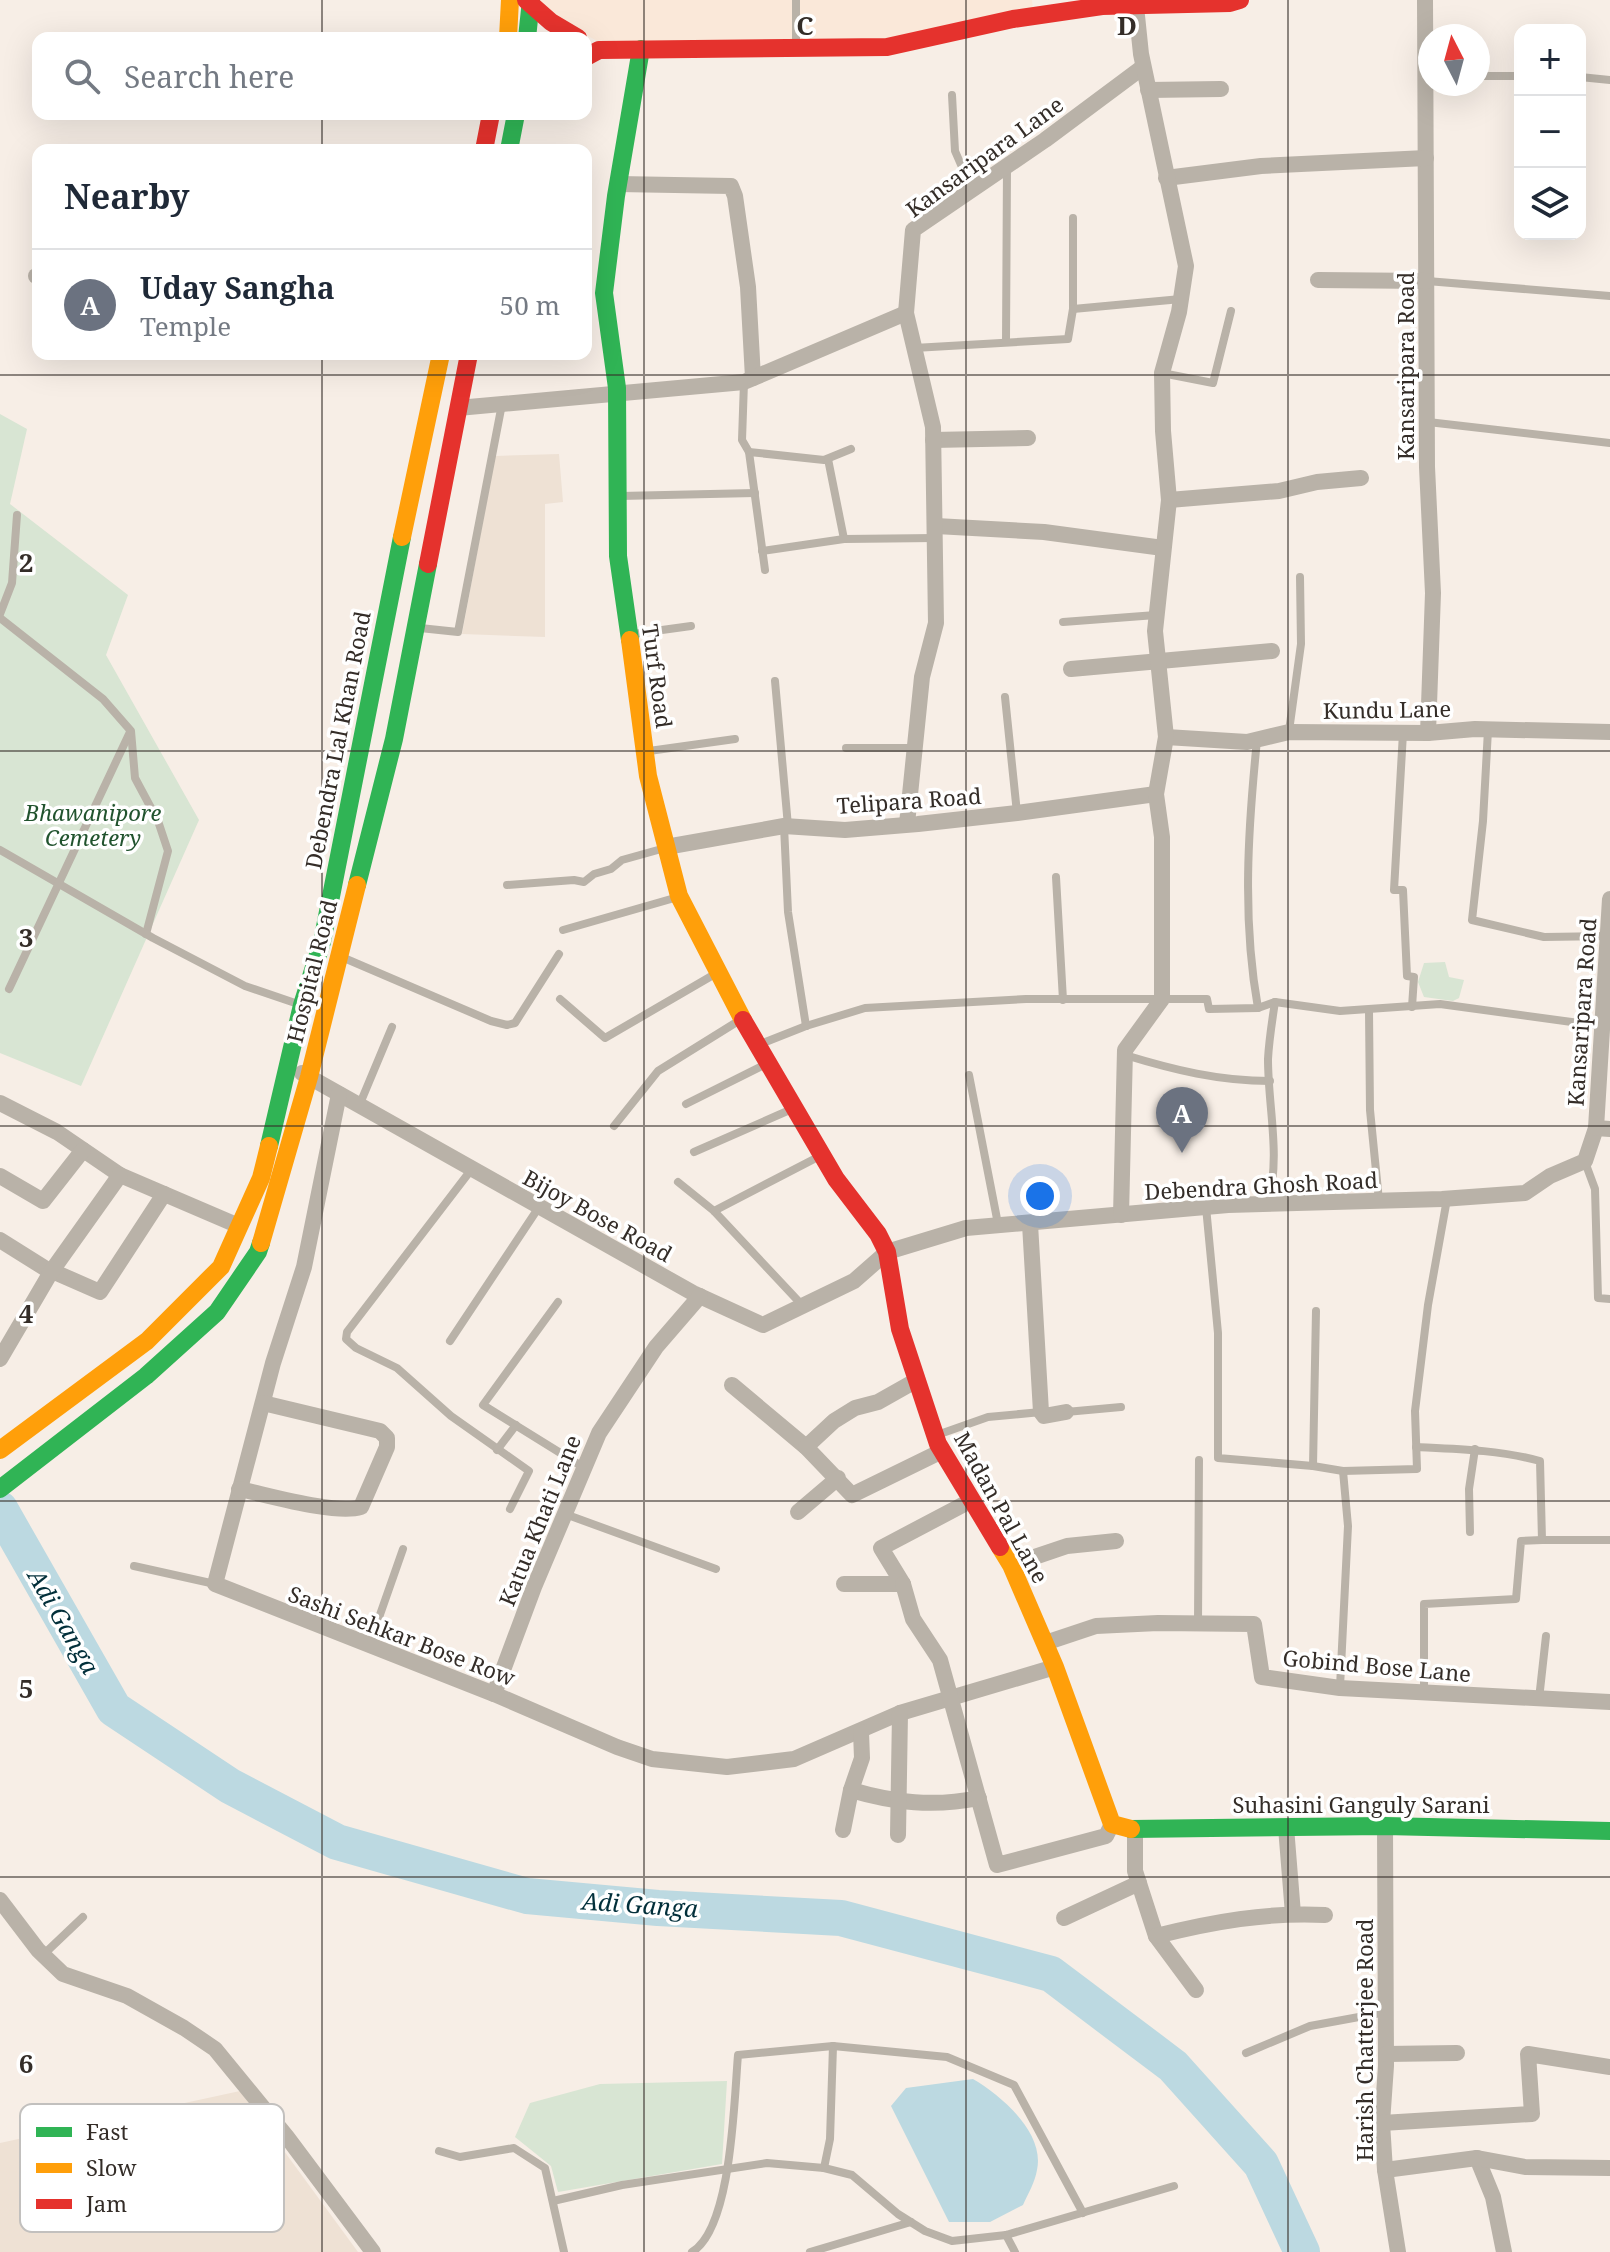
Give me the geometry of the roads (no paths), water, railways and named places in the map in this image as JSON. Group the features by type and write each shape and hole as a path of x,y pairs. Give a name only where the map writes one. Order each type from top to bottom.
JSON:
{"street":[{"path":"508,32 510,0"},
{"path":"592,50 887,47 1102,3 1136,6 1230,3 1240,0"},
{"name":"Kansaripara Road","path":"1425,0 1426,24"},
{"path":"527,32 529,1"},
{"path":"529,1 551,22 568,32"},
{"path":"1121,1215 1125,1050 1162,999 1162,837 1156,794 1166,737 1155,631 1169,500 1162,373 1186,266 1143,67 1136,6"},
{"name":"Turf Road","path":"641,49 618,184 604,293 617,393 618,556 648,776 679,896 717,973 836,1179 878,1234 887,1252"},
{"name":"Kansaripara Lane","path":"906,313 913,230 1143,67"},
{"path":"1148,90 1221,89"},
{"name":"Kansaripara Road","path":"1427,96 1427,475 1433,593 1428,733"},
{"path":"485,144 490,120"},
{"path":"510,144 515,120"},
{"path":"1166,178 1261,166 1426,158"},
{"path":"618,184 731,186 748,287 749,380"},
{"path":"1318,280 1427,281"},
{"path":"458,408 749,380 906,313 933,427 936,532 936,623 922,677 907,824"},
{"name":"Debendra Lal Khan Road","path":"0,1450 147,1341 221,1267 266,1163 302,1005 322,942 388,603 440,360"},
{"name":"Hospital Road","path":"0,1489 146,1376 217,1312 258,1252 309,1077 394,739 468,360"},
{"path":"933,440 1028,438"},
{"path":"1169,500 1254,494 1317,482 1361,478"},
{"path":"936,532 1044,532 1163,548"},
{"path":"1071,669 1272,651"},
{"name":"Kundu Lane","path":"1166,737 1247,742 1289,732 1610,732"},
{"name":"Telipara Road","path":"666,847 786,826 845,830 1017,813 1156,794"},
{"name":"Kansaripara Road","path":"1603,1128 1601,1026 1610,899"},
{"name":"Bijoy Bose Road","path":"288,1065 700,1296 763,1325 854,1281 887,1252"},
{"path":"215,1584 263,1403 304,1267 339,1094"},
{"path":"0,1103 57,1132 120,1175 239,1226"},
{"path":"1585,1161 1603,1128"},
{"path":"0,1176 43,1201 83,1150"},
{"name":"Debendra Ghosh Road","path":"887,1252 966,1228 998,1224 1030,1224 1206,1206 1447,1199 1525,1193 1550,1176 1585,1161"},
{"path":"0,1359 52,1272 120,1175"},
{"path":"0,1240 52,1272 100,1292 164,1194"},
{"path":"1030,1224 1041,1412 1044,1416 1066,1412"},
{"name":"Madan Pal Lane","path":"887,1252 900,1329 939,1443 1011,1565 1055,1667 1112,1824"},
{"name":"Katua Khati Lane","path":"494,1694 599,1433 656,1347 700,1296"},
{"path":"806,1447 834,1421 855,1408 878,1402 917,1380"},
{"path":"732,1385 806,1447 852,1495 939,1443"},
{"path":"239,1489 335,1508 361,1507 387,1447 387,1438 380,1431 263,1403"},
{"path":"798,1512 838,1478"},
{"path":"972,1500 881,1548 903,1584 913,1619 940,1660 997,1865 1106,1836 1112,1824"},
{"path":"1011,1565 1067,1546 1116,1541"},
{"name":"Sashi Sehkar Bose Row","path":"215,1584 494,1694 617,1747 652,1759 727,1767 794,1759 900,1713 1055,1667"},
{"path":"844,1584 903,1584"},
{"name":"Gobind Bose Lane","path":"1045,1643 1096,1626 1254,1624 1262,1677 1340,1688 1610,1702"},
{"path":"898,1835 900,1713"},
{"path":"843,1830 851,1790 862,1758 861,1732"},
{"path":"851,1790 922,1804 979,1798"},
{"name":"Suhasini Ganguly Sarani","path":"1112,1824 1135,1830 1385,1826 1610,1831"},
{"name":"Harish Chatterjee Road","path":"1385,1826 1386,2054 1382,2123 1385,2170 1398,2252"},
{"path":"1286,1827 1293,1914"},
{"path":"1135,1830 1135,1871 1156,1936 1196,1990"},
{"path":"1064,1918 1139,1883"},
{"path":"0,1900 43,1955 63,1974 127,1996 215,2049 260,2104"},
{"path":"1156,1936 1219,1921 1293,1914 1325,1915"},
{"path":"1386,2054 1457,2053"},
{"path":"1382,2123 1532,2114 1528,2054 1610,2067"},
{"path":"284,2133 373,2252"},
{"path":"1385,2170 1477,2158 1525,2167 1610,2168"},
{"path":"1477,2158 1493,2197 1504,2252"}],"lane":[{"path":"796,0 796,46"},
{"path":"1490,76 1514,76"},
{"path":"1586,78 1610,80"},
{"path":"952,95 955,151 972,190"},
{"path":"1006,342 1007,166"},
{"path":"914,348 1068,339 1073,309 1073,218"},
{"path":"1427,281 1610,296"},
{"path":"1073,309 1181,299"},
{"path":"1162,373 1213,383 1231,311"},
{"path":"749,380 742,440 749,452 765,570"},
{"path":"418,627 458,632 502,404"},
{"path":"1428,422 1610,443"},
{"path":"749,452 828,459 851,449"},
{"path":"828,459 844,539"},
{"path":"617,496 755,493"},
{"path":"17,515 12,583 0,616 103,699 131,731 135,778 158,821 168,851 146,934"},
{"path":"762,551 844,539 936,532"},
{"path":"1289,732 1301,644 1300,577"},
{"path":"1063,622 1156,615"},
{"path":"628,634 691,626"},
{"path":"775,681 786,826 788,912 806,1026"},
{"path":"1005,697 1017,813"},
{"path":"1488,730 1483,821 1472,920 1544,937 1609,936"},
{"path":"9,989 131,731"},
{"path":"1403,733 1394,890 1403,890 1407,976 1414,977 1412,1007"},
{"path":"645,752 735,739"},
{"path":"1257,740 1250,810 1248,924 1249,961 1258,1008"},
{"path":"846,748 915,748"},
{"path":"507,885 584,882 622,860 666,847"},
{"path":"0,850 146,934 245,986 302,1005"},
{"path":"1056,877 1063,1000"},
{"path":"563,930 679,896"},
{"path":"339,956 507,1025 515,1023 559,954"},
{"path":"560,999 605,1038 717,973"},
{"path":"758,1045 865,1008 1026,999 1207,999 1209,1009 1258,1008 1275,1002 1340,1011 1440,1004 1601,1026"},
{"path":"1268,1204 1274,1158 1268,1059 1275,1002"},
{"path":"1369,1011 1370,1110 1379,1201"},
{"path":"614,1126 658,1071 742,1019"},
{"path":"359,1106 392,1027"},
{"path":"1125,1055 1172,1070 1217,1078 1270,1081"},
{"path":"686,1104 768,1063"},
{"path":"969,1075 998,1224"},
{"path":"694,1152 794,1108"},
{"path":"714,1211 822,1155"},
{"path":"1585,1161 1595,1189 1598,1298 1610,1299"},
{"path":"471,1170 347,1332 346,1339 356,1348 397,1368 451,1416 529,1471 510,1509"},
{"path":"678,1182 714,1211 803,1306"},
{"path":"1206,1206 1218,1333 1218,1458 1343,1471 1417,1469 1417,1396 1428,1305 1447,1199"},
{"path":"450,1341 539,1207"},
{"path":"558,1302 483,1405 583,1467"},
{"path":"1313,1466 1316,1311"},
{"path":"1066,1412 1121,1407"},
{"path":"939,1443 988,1417 1041,1412"},
{"path":"497,1450 516,1425"},
{"path":"1416,1447 1475,1449 1516,1454 1540,1461 1542,1540"},
{"path":"1470,1532 1469,1489 1475,1449"},
{"path":"1198,1624 1199,1460"},
{"path":"1340,1688 1348,1526 1343,1471"},
{"path":"565,1514 716,1569"},
{"path":"1424,1692 1424,1604 1516,1599 1521,1541 1610,1540"},
{"path":"369,1646 403,1549"},
{"path":"134,1566 215,1584"},
{"path":"1539,1699 1546,1636"},
{"path":"43,1955 83,1917"},
{"path":"1246,2053 1310,2026 1386,2012"},
{"path":"824,2168 830,2139 833,2046"},
{"path":"692,2252 702,2246 713,2224 728,2170 738,2055 833,2046 947,2057 1014,2085 1083,2213"},
{"path":"439,2151 460,2157 514,2148 545,2168 564,2252"},
{"path":"553,2201 622,2185 767,2163 824,2168 852,2175 911,2222 952,2241 1006,2235 1174,2186"},
{"path":"810,2252 911,2222"},
{"path":"1006,2235 1015,2252"},
{"path":"952,2241 955,2252"}],"water":[{"path":"973,2079 996,2095 1028,2129 1038,2156 1037,2170 1023,2205 990,2222 949,2222 891,2106 906,2088"}],"waterway":[{"name":"Adi Ganga","path":"0,1509 114,1709 230,1786 337,1842 527,1896 658,1908 841,1918 1051,1974 1173,2066 1261,2164 1302,2252"}],"place":[{"name":"Uday Sangha","path":"1182,1153"}],"park label":[{"name":"Bhawanipore Cemetery","path":"93,824"}]}
